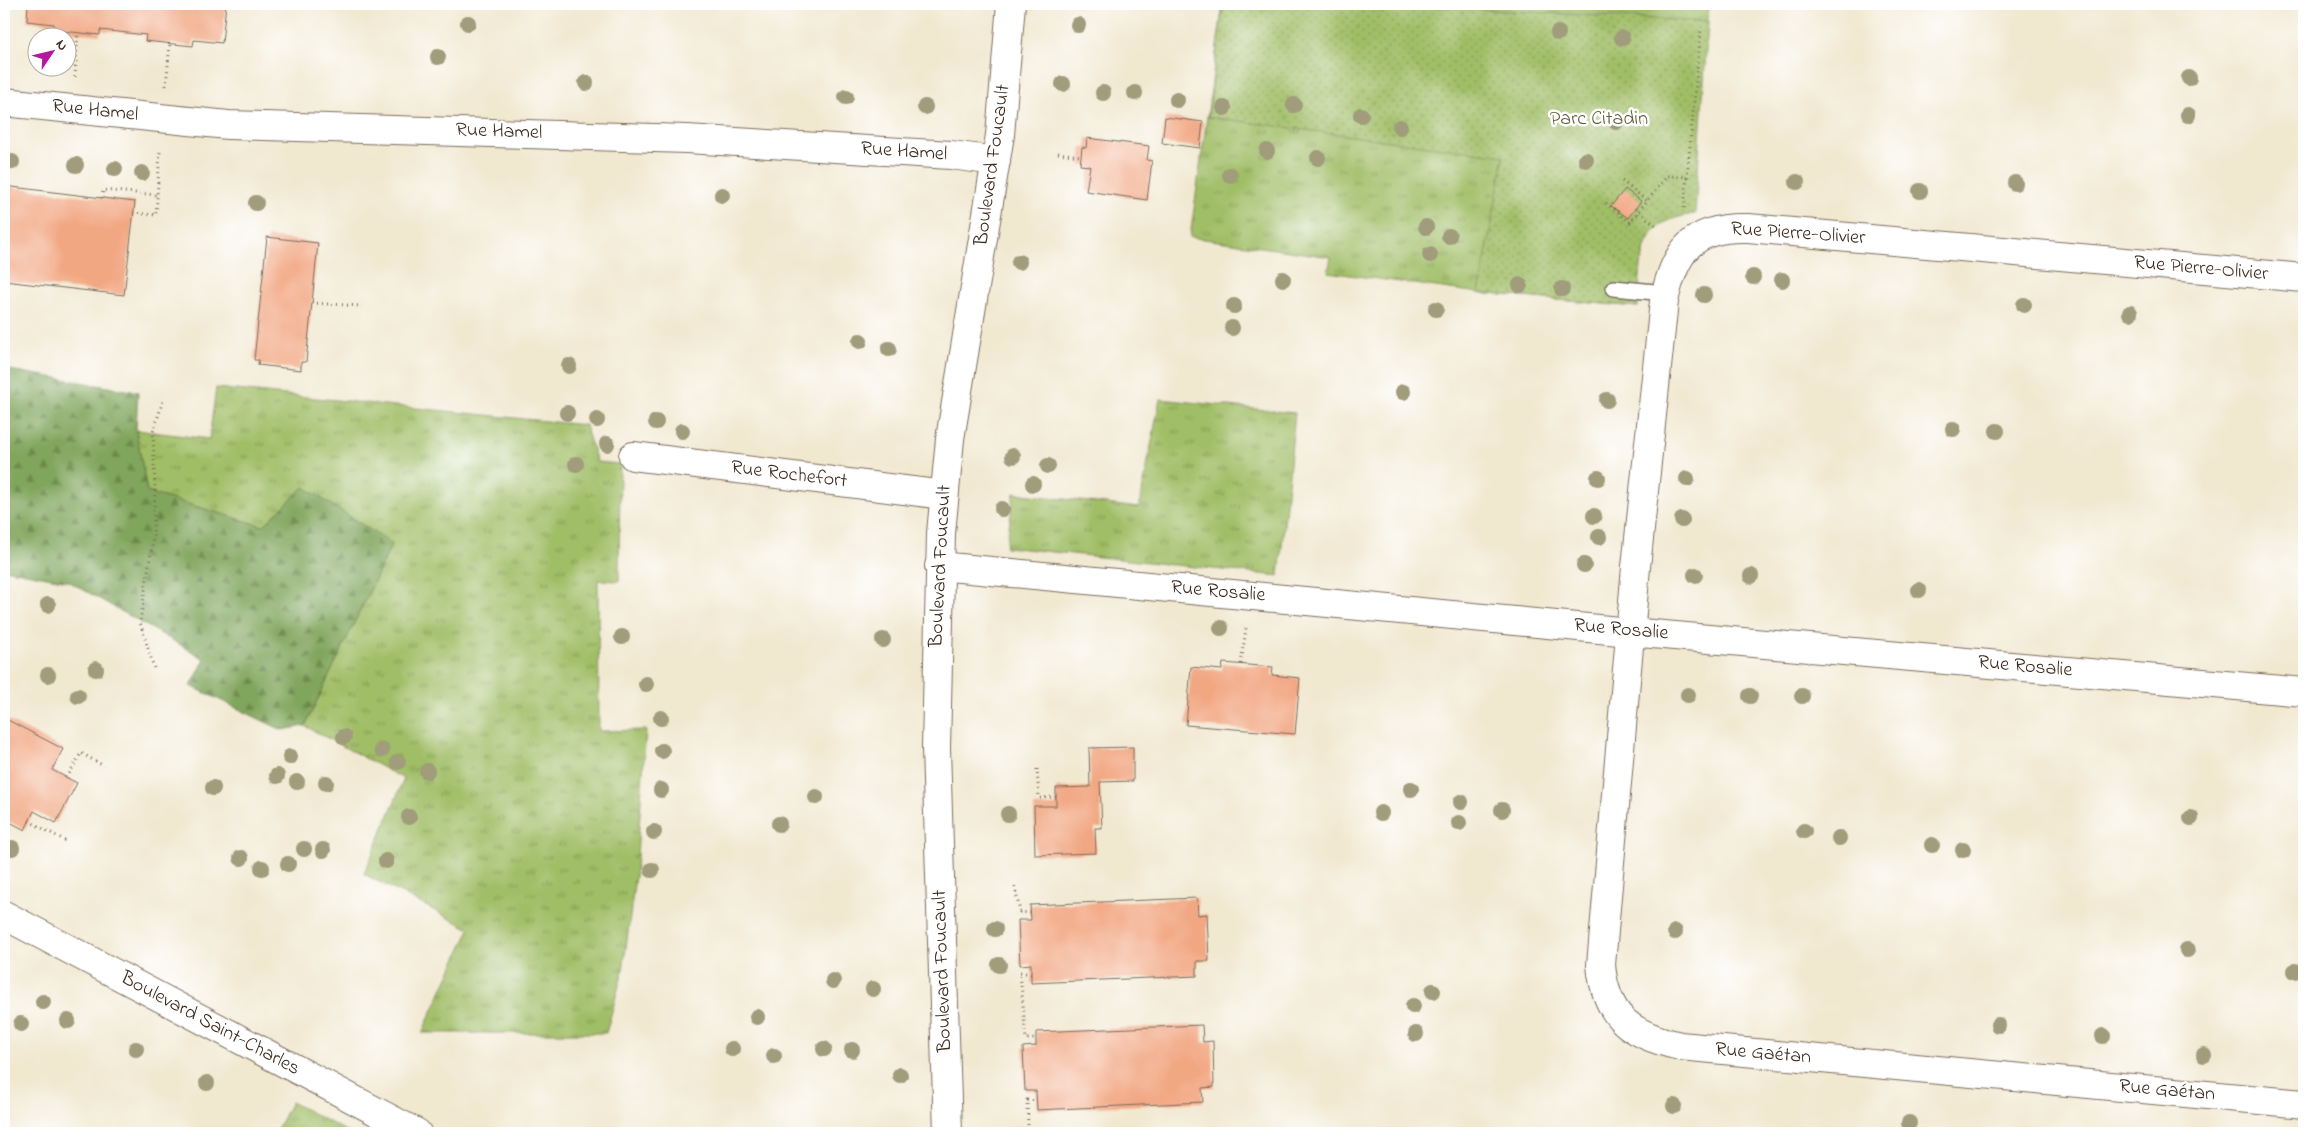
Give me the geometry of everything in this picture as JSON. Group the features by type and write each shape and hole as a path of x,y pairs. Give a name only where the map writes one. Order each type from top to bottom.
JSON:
{"street":[{"name":"Boulevard Foucault","path":"948,1133 936,748 939,566 950,439 996,161 1003,104 1011,4"},
{"name":"Rue Hamel","path":"4,102 228,125 688,138 951,155 996,161"},
{"name":"Rue Pierre-Olivier","path":"1630,632 1668,278 1676,260 1687,246 1710,232 1729,227 2304,278"},
{"name":"Rue Rochefort","path":"633,456 944,495"},
{"name":"Rue Rosalie","path":"939,566 1630,632 2304,692"},
{"name":"Rue Gaétan","path":"1630,632 1601,965 1603,982 1611,1002 1625,1024 1634,1031 1646,1037 1680,1046 2304,1104"},
{"name":"Boulevard Saint-Charles","path":"4,915 417,1133"}],"lane":[{"path":"1614,288 1665,293"}],"path":[{"path":"1683,215 1701,29"},
{"path":"133,213 156,215 162,119 170,44"},
{"path":"72,109 74,78"},
{"path":"1058,153 1080,156"},
{"path":"1606,204 1630,222 1636,211 1647,201 1667,176 1687,177"},
{"path":"1622,182 1630,185 1647,201"},
{"path":"102,198 103,190 157,195"},
{"path":"1636,211 1658,227"},
{"path":"312,303 362,306"},
{"path":"154,668 140,622 153,539 155,489 153,432 163,401"},
{"path":"67,778 81,753 104,766"},
{"path":"1037,769 1038,798 1056,797"},
{"path":"29,821 66,840"},
{"path":"1015,887 1020,912 1030,913"},
{"path":"1031,974 1020,972 1026,1039 1036,1039"},
{"path":"1028,1125 1027,1100 1036,1101"}],"green space":[{"name":"Parc Citadin","path":"1223,4 1709,4 1708,22 1696,21 1642,261 1607,277 1638,307 1479,293 1328,272 1331,257 1190,237"},
{"name":"Parc Citadin","path":"1223,4 1385,4 1708,22 1695,214 1676,218 1662,225 1652,234 1642,259 1638,307 1479,293 1504,156 1208,117"},
{"path":"4,369 138,392 136,430 147,492 263,526 304,487 392,544 305,726 282,730 191,686 205,659 68,581 4,569"},
{"path":"216,388 585,425 597,462 620,464 619,581 598,580 599,731 646,730 636,869 623,971 606,1033 422,1033 470,929 364,874 404,779 305,726 392,544 263,526 147,492 136,430 209,439"},
{"path":"1160,399 1295,413 1279,576 1006,547 1014,493 1139,508"},
{"path":"291,1102 350,1133 275,1133"}],"building":[{"path":"28,4 226,4 222,43 194,40 193,46 145,41 146,35 100,30 100,35 78,33 78,28 53,28 54,24 27,21"},
{"path":"1165,117 1203,122 1200,148 1162,143"},
{"path":"1087,138 1149,146 1147,160 1152,161 1147,200 1086,191 1090,166 1080,165 1082,147 1086,148"},
{"path":"4,186 135,202 124,295 4,281"},
{"path":"1625,189 1641,201 1628,218 1611,206"},
{"path":"267,237 318,243 306,362 301,362 301,370 258,365 259,360 254,360"},
{"path":"1223,663 1273,667 1272,675 1300,678 1295,734 1186,725 1191,667 1222,670"},
{"path":"4,718 63,749 52,770 77,783 56,823 34,811 25,830 4,819"},
{"path":"1133,747 1133,781 1100,782 1102,828 1095,828 1096,853 1035,855 1034,806 1056,806 1056,788 1090,787 1089,748"},
{"path":"1197,898 1198,915 1207,914 1209,961 1197,961 1197,976 1031,983 1031,964 1020,965 1018,920 1031,920 1030,905"},
{"path":"1202,1025 1203,1042 1213,1041 1214,1087 1202,1088 1203,1102 1037,1110 1036,1091 1025,1091 1023,1047 1036,1046 1036,1032"}]}
